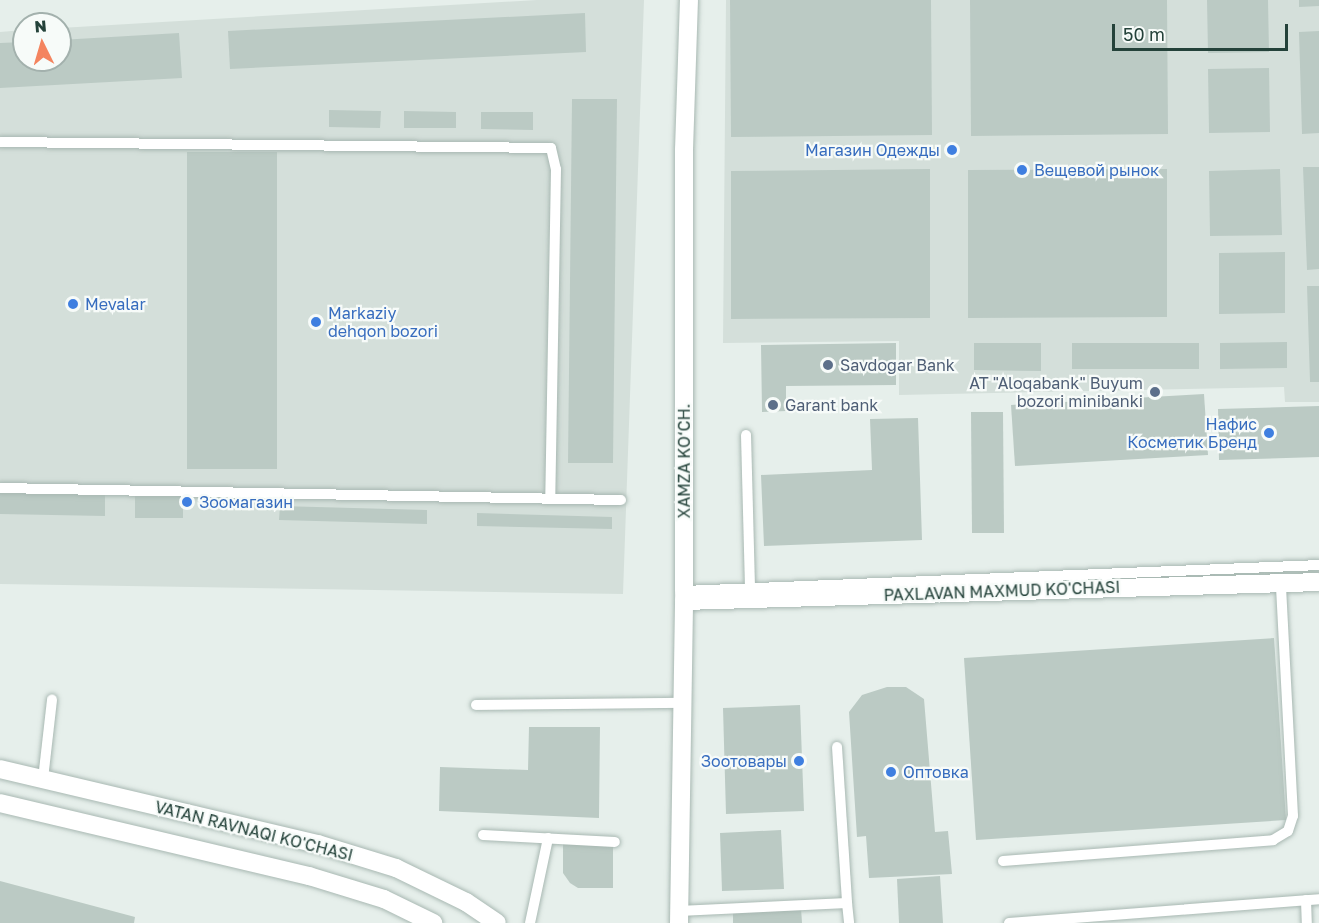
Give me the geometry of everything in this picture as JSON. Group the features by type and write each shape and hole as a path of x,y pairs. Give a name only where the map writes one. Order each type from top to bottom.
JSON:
{"street":[{"name":"XAMZA KO‘CH.","path":"679,917 684,596 684,150 689,0"},
{"name":"PAXLAVAN MAXMUD KO'CHASI","path":"684,596 1319,582"},
{"name":"VATAN RAVNAQI KO'CHASI","path":"0,769 318,844 396,868 466,902 497,923"},
{"name":"VATAN RAVNAQI KO'CHASI","path":"0,803 309,876 384,899 431,923"}],"lane":[{"path":"0,142 551,148 556,169 550,498"},
{"path":"746,435 750,588"},
{"path":"0,488 621,500"},
{"path":"684,596 750,588 1319,564"},
{"path":"1003,861 1273,840 1288,831 1293,816 1281,584"},
{"path":"43,779 52,700"},
{"path":"476,705 682,703"},
{"path":"837,747 849,923"},
{"path":"483,835 615,842"},
{"path":"530,923 548,838"},
{"path":"1009,923 1319,899"},
{"path":"1306,900 1307,923"},
{"path":"679,917 847,903"}],"shaded area":[{"name":"Markaziy dehqon bozori","path":"537,0 644,0 623,594 0,584 0,32 12,31 12,72 72,72 72,27"},
{"name":"Вещевой рынок","path":"726,0 1319,0 1319,402 1285,402 1284,387 899,395 899,341 723,343"}],"building":[{"path":"730,0 931,0 932,135 731,137"},
{"path":"970,0 1167,0 1168,134 971,136"},
{"path":"1207,0 1268,0 1269,52 1208,53"},
{"path":"1299,0 1319,0 1319,6 1299,7"},
{"path":"585,13 586,52 230,69 228,31"},
{"path":"1319,31 1319,133 1302,134 1299,32"},
{"path":"179,33 182,78 0,88 0,43 12,42 12,72 72,72 72,39"},
{"path":"1269,68 1270,132 1209,133 1208,69"},
{"path":"572,99 617,99 613,463 568,463"},
{"path":"329,110 381,111 380,128 329,127"},
{"path":"404,111 456,112 456,128 404,128"},
{"path":"481,112 533,112 533,130 481,129"},
{"path":"187,152 277,152 277,469 187,469"},
{"path":"1303,167 1319,167 1319,269 1307,270"},
{"path":"930,169 930,318 731,319 731,171"},
{"path":"1167,169 1167,317 968,318 968,170"},
{"path":"1280,169 1282,235 1210,236 1209,171"},
{"path":"1285,252 1285,313 1219,314 1219,253"},
{"path":"1307,286 1319,286 1319,382 1310,382"},
{"path":"1287,342 1287,368 1220,369 1220,343"},
{"name":"Savdogar Bank","path":"896,343 896,385 786,386 786,411 762,412 761,345"},
{"path":"974,343 1041,343 1041,371 974,370"},
{"path":"1072,343 1199,343 1199,369 1072,369"},
{"path":"1204,394 1208,455 1015,466 1011,405"},
{"name":"Нафис Косметик Бренд","path":"1319,406 1319,457 1219,460 1218,409"},
{"path":"971,412 1003,412 1004,533 972,533"},
{"path":"918,418 922,540 764,546 761,475 872,470 870,419"},
{"path":"0,491 105,493 105,516 0,514"},
{"path":"135,493 183,494 183,518 135,518"},
{"path":"280,506 427,510 427,524 279,520"},
{"path":"477,513 612,517 612,529 477,526"},
{"path":"1274,638 1286,820 976,840 964,658"},
{"name":"Оптовка","path":"887,687 906,687 924,699 935,832 948,831 952,874 869,878 866,836 857,837 849,712 862,695"},
{"path":"800,705 804,811 726,814 723,708"},
{"path":"529,727 600,727 599,818 439,811 440,767 528,770"},
{"path":"781,830 784,889 722,891 720,833"},
{"path":"613,843 613,888 578,888 570,883 563,873 563,844"},
{"path":"940,876 943,923 899,923 897,879"},
{"path":"0,881 135,917 134,923 0,923"},
{"path":"801,908 802,923 733,923 733,910"}],"place":[{"name":"Магазин Одежды","path":"952,150"},
{"name":"Вещевой рынок","path":"1022,170"},
{"name":"Mevalar","path":"73,304"},
{"name":"Markaziy dehqon bozori","path":"316,322"},
{"name":"Savdogar Bank","path":"828,365"},
{"name":"AT \"Aloqabank\" Buyum bozori minibanki","path":"1155,392"},
{"name":"Garant bank","path":"773,405"},
{"name":"Нафис Косметик Бренд","path":"1269,433"},
{"name":"Зоомагазин","path":"187,502"},
{"name":"Зоотовары","path":"799,761"},
{"name":"Оптовка","path":"891,772"}]}
